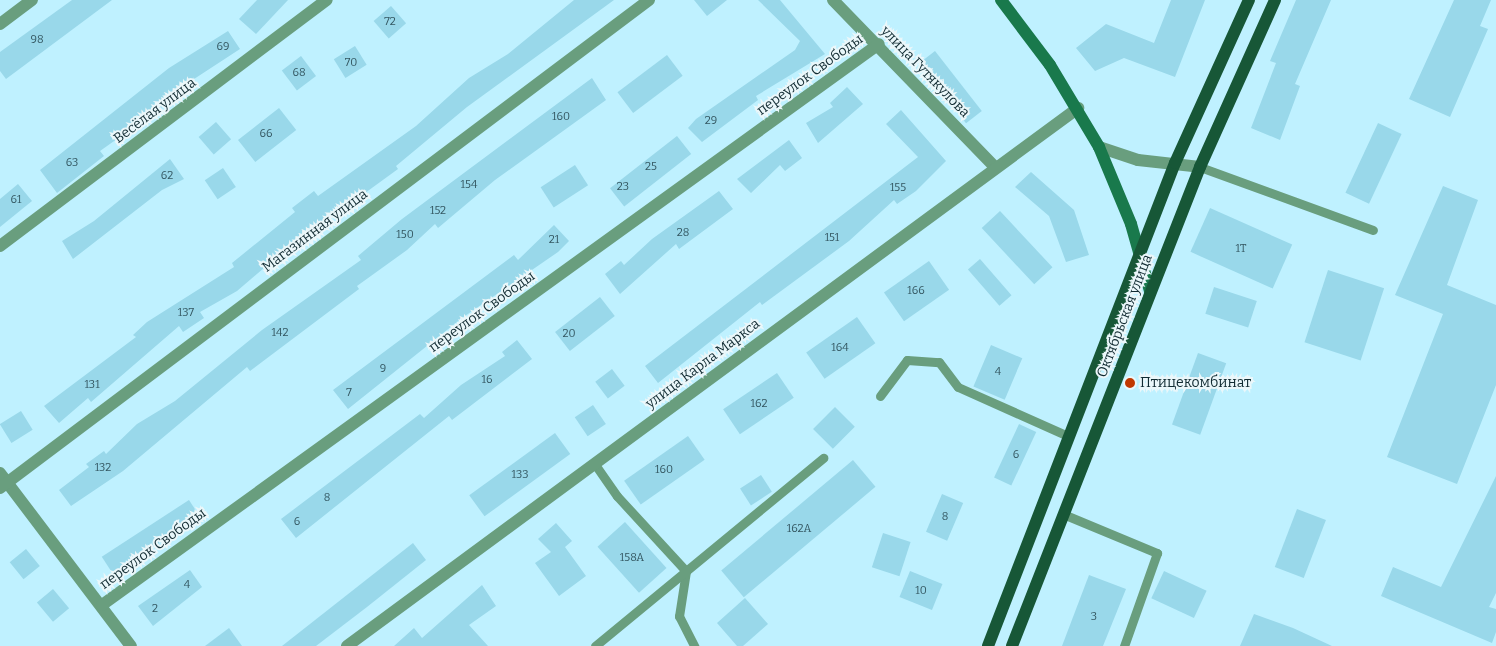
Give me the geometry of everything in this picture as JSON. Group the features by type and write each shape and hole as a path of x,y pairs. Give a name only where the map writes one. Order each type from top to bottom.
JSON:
{"main road":[{"path":"1001,0 1078,108 1099,147 1140,251 1150,291"},
{"name":"Октябрьская улица","path":"988,646 1175,163 1249,0"},
{"name":"Октябрьская улица","path":"1012,646 1200,167 1275,0"}],"street":[{"path":"0,24 32,0"},
{"name":"Весёлая улица","path":"0,246 327,0"},
{"name":"Магазинная улица","path":"2,481 649,0"},
{"name":"улица Гутякулова","path":"833,0 879,44 994,166"},
{"name":"переулок Свободы","path":"102,605 879,44"},
{"name":"улица Карла Маркса","path":"347,646 994,166 1078,108"},
{"path":"1099,147 1138,160 1200,167"},
{"path":"2,481 102,605 131,646"}],"lane":[{"path":"1200,167 1373,230"},
{"path":"880,396 907,360 939,362 958,386 1068,436"},
{"path":"595,646 823,458"},
{"path":"594,463 617,496 686,571"},
{"path":"1063,514 1157,553 1124,646"},
{"path":"686,571 679,616 694,646"}],"building":[{"path":"72,0 112,0 6,79 0,71 0,52"},
{"path":"257,0 288,0 256,34 239,19"},
{"path":"574,0 614,0 467,107 396,166 398,169 299,241 302,246 282,261 278,256 237,291 200,312 204,318 183,332 179,326 91,402 88,398 59,423 44,406 136,337 133,335 147,322 234,267 232,263 295,212 292,208 314,191 318,196 416,126 469,78 508,54"},
{"path":"694,0 727,0 707,16"},
{"path":"758,0 780,0 825,54 756,96 758,100 702,142 688,128 696,119 795,50 800,41"},
{"path":"1171,0 1205,0 1175,77 1124,58 1095,71 1076,48 1106,24 1154,43"},
{"path":"1296,0 1331,0 1295,84 1300,86 1280,140 1251,128 1276,63 1270,61"},
{"path":"1454,0 1491,0 1480,26 1488,29 1450,117 1409,99"},
{"path":"391,6 406,23 389,38 374,21"},
{"path":"228,31 240,49 168,96 172,100 100,151 104,156 57,193 40,170 169,68"},
{"path":"355,46 367,65 345,78 334,59"},
{"path":"935,51 982,111 966,123 919,63"},
{"path":"667,55 683,76 633,113 617,92"},
{"path":"301,56 316,76 297,90 282,70"},
{"path":"592,78 606,100 495,180 438,228 435,224 407,250 357,286 359,289 250,371 247,367 123,471 71,506 59,490 89,467 86,464 104,451 106,454 137,424 175,401 262,330 361,260 358,256 402,219"},
{"path":"847,87 863,104 818,143 806,123 833,107 830,103"},
{"path":"279,108 296,130 255,162 238,140"},
{"path":"901,110 946,161 916,191 897,204 894,200 849,241 762,305 760,302 658,383 645,366 918,157 886,124"},
{"path":"216,122 231,139 214,154 199,137"},
{"path":"1378,123 1402,134 1369,204 1345,193"},
{"path":"677,136 691,154 624,206 610,188"},
{"path":"789,140 802,158 785,171 780,165 751,193 737,179"},
{"path":"170,159 184,179 162,190 73,259 62,241 94,221"},
{"path":"575,165 588,185 554,207 541,187"},
{"path":"223,168 236,187 218,199 205,180"},
{"path":"1031,172 1074,210 1089,255 1066,262 1049,216 1015,187"},
{"path":"18,184 32,201 0,227 0,199"},
{"path":"1443,186 1478,200 1447,285 1496,305 1496,385 1457,484 1387,457 1443,314 1395,295"},
{"path":"719,191 733,209 679,249 676,244 620,294 605,274 621,261 624,265 652,239"},
{"path":"1210,208 1292,245 1273,288 1190,252"},
{"path":"1000,211 1053,267 1034,284 982,228"},
{"path":"554,225 569,241 558,252 462,318 348,409 333,390 514,255 518,260"},
{"path":"980,259 1011,295 999,306 968,269"},
{"path":"929,261 949,290 904,321 884,293"},
{"path":"1328,270 1384,288 1361,361 1305,342"},
{"path":"1214,287 1257,301 1248,328 1205,314"},
{"path":"600,297 615,316 570,351 555,332"},
{"path":"857,317 875,343 825,379 806,353"},
{"path":"517,340 532,359 452,420 449,416 296,538 281,519 420,414 424,418 461,385 505,356 502,352"},
{"path":"991,345 1022,358 1005,400 973,386"},
{"path":"1198,353 1226,363 1200,435 1172,424"},
{"path":"612,369 625,386 608,398 595,382"},
{"path":"777,373 794,398 740,434 723,409"},
{"path":"593,405 606,424 588,436 575,417"},
{"path":"835,407 855,427 833,449 813,429"},
{"path":"21,411 33,430 11,443 0,424"},
{"path":"1019,424 1036,432 1011,486 994,477"},
{"path":"555,433 570,454 485,516 469,495"},
{"path":"688,436 705,460 641,504 624,481"},
{"path":"853,460 875,487 744,597 721,571"},
{"path":"761,475 772,492 751,505 740,489"},
{"path":"1496,476 1496,593 1489,607 1496,609 1496,632 1492,643 1381,596 1393,567 1441,587"},
{"path":"942,494 963,503 947,541 926,532"},
{"path":"189,500 200,517 113,573 102,557"},
{"path":"1297,509 1326,520 1304,578 1275,567"},
{"path":"625,522 666,568 639,593 598,547"},
{"path":"556,523 572,541 565,547 586,576 559,596 535,563 551,552 538,539"},
{"path":"883,533 911,542 899,576 872,567"},
{"path":"413,543 426,560 367,607 316,646 282,646"},
{"path":"26,549 40,566 24,579 10,562"},
{"path":"190,570 202,587 153,626 138,606"},
{"path":"910,571 942,584 932,610 900,597"},
{"path":"1164,571 1207,591 1194,618 1151,598"},
{"path":"1089,575 1126,589 1103,646 1062,646"},
{"path":"482,585 496,606 469,625 488,646 394,646 414,628 422,638"},
{"path":"53,589 69,608 53,622 37,602"},
{"path":"745,598 768,624 743,646 737,646 717,623"},
{"path":"1254,614 1293,628 1332,646 1240,646"},
{"path":"229,628 242,646 205,646"}],"place":[{"name":"Птицекомбинат","path":"1130,383"}]}
